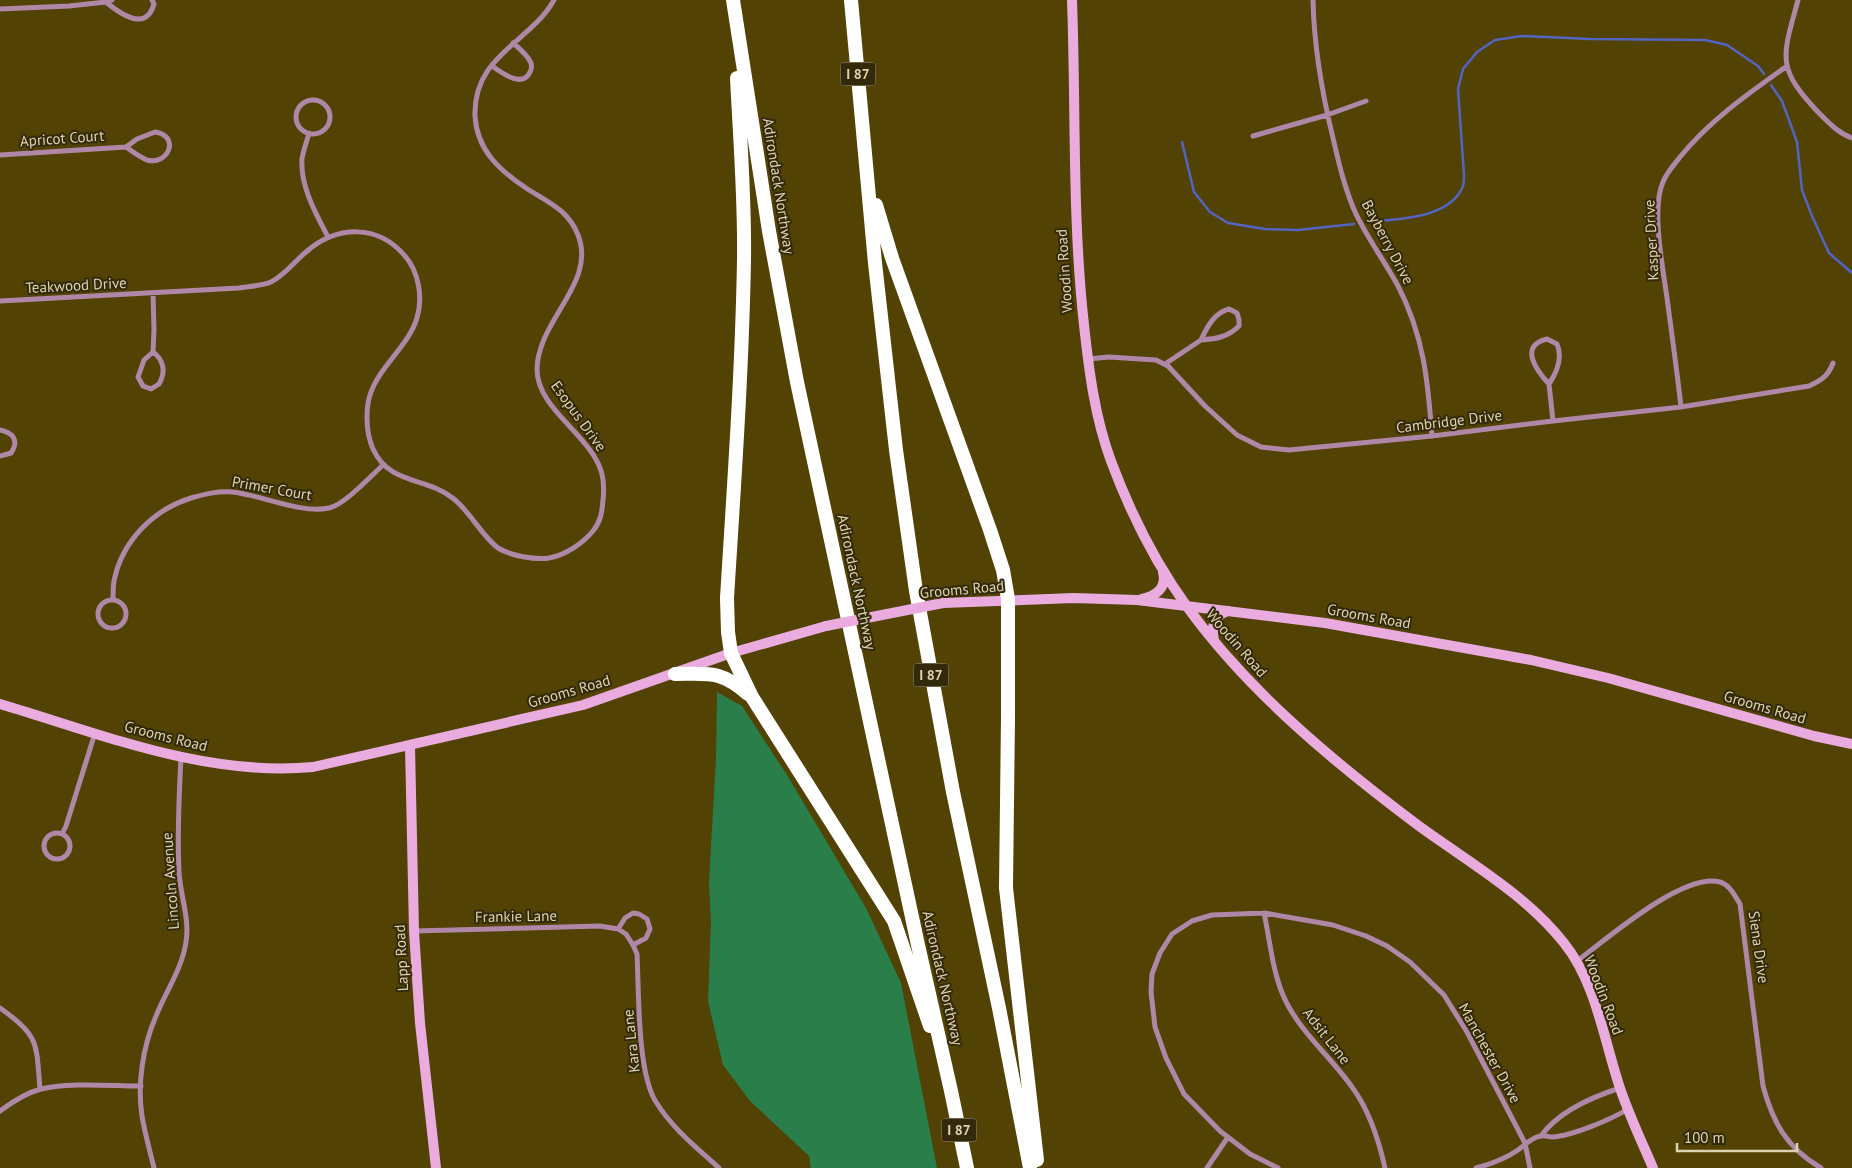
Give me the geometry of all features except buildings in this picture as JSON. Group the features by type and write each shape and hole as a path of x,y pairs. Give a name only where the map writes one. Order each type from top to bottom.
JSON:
{"highway":[{"name":"Adirondack Northway","path":"733,0 734,19 769,231 797,382 890,815 952,1091 967,1168"},
{"name":"I 87","path":"851,0 867,176 896,450 916,592 953,792 999,1008 1030,1168"},
{"path":"734,19 743,194 744,258 740,385 727,598 728,632 732,653 752,697 894,921 952,1091"},
{"path":"867,176 892,258 990,530 1003,570 1008,599 1006,888 1037,1168"},
{"path":"674,674 710,674 727,678 752,697"}],"street":[{"path":"0,9 69,6 112,0"},
{"path":"106,2 126,17 141,19 149,14 152,9 154,4 152,0"},
{"name":"Esopus Drive","path":"383,465 399,475 444,492 467,511 491,541 506,552 529,558 548,558 562,554 587,537 600,522 604,487 601,471 589,448 553,406 542,390 537,372 539,351 550,323 575,285 579,273 581,262 580,241 576,228 562,210 526,188 499,168 482,145 476,130 476,99 483,78 497,57 541,19 554,0"},
{"name":"Woodin Road","path":"1072,0 1078,275 1088,359 1094,394 1111,460 1137,521 1162,568 1186,605 1246,679 1315,743 1418,825 1519,897 1544,920 1578,961 1596,1010 1620,1088 1653,1168"},
{"name":"Bayberry Drive","path":"1313,0 1318,69 1341,171 1356,213 1398,286 1416,329 1428,381 1432,436"},
{"path":"1798,0 1787,41 1785,52 1786,66 1791,78 1805,98 1833,127 1852,138"},
{"path":"492,66 510,78 524,78 529,75 532,67 531,61 513,42"},
{"name":"Kasper Drive","path":"1680,407 1658,214 1662,183 1667,173 1692,143 1713,122 1786,66"},
{"path":"317,100 322,102 328,109 330,114 329,123 318,132 309,133 298,124 298,110 300,106 308,101 317,100"},
{"path":"1253,136 1327,115 1366,101"},
{"name":"Apricot Court","path":"0,155 126,147 137,139 155,132 167,138 170,146 169,152 164,157 153,160 137,156 126,147"},
{"path":"309,133 302,157 305,184 316,214 328,237"},
{"path":"153,352 162,361 163,374 159,384 151,389 143,386 138,377 144,360 153,352 153,293 239,288 268,284 276,280 309,249 328,237 349,232 366,232 380,236 397,247 408,260 418,284 418,309 413,328 374,383 367,407 371,446 383,465"},
{"name":"Teakwood Drive","path":"0,301 153,293"},
{"path":"1088,359 1110,357 1144,358 1165,364 1201,340 1209,325 1224,310 1229,309 1237,313 1240,320 1239,326 1234,331 1218,339 1201,340"},
{"path":"1549,384 1556,373 1560,355 1557,344 1547,339 1536,344 1533,348 1532,358 1537,370 1549,384 1553,421"},
{"name":"Cambridge Drive","path":"1165,364 1237,435 1261,446 1289,450 1432,436 1680,407 1809,386 1822,380 1829,373 1833,363"},
{"path":"0,430 10,433 14,437 15,443 11,454 0,456"},
{"name":"Primer Court","path":"113,600 114,581 124,554 142,527 166,508 208,493 233,492 292,506 328,508 335,506 353,492 383,465"},
{"path":"1137,600 1149,598 1159,591 1164,583 1162,568"},
{"name":"Grooms Road","path":"0,704 128,744 182,757 229,766 286,769 313,767 584,705 732,653 826,626 943,603 1008,599 1086,598 1137,600 1232,611 1325,624 1531,660 1608,678 1814,736 1852,744"},
{"path":"108,600 113,600 122,604 125,608 125,618 120,625 110,628 102,624 98,615 100,606 108,600"},
{"path":"1214,641 1211,629 1215,620 1222,613 1232,611"},
{"path":"62,834 95,733"},
{"name":"Lapp Road","path":"410,746 414,930 420,1023 436,1168"},
{"name":"Lincoln Avenue","path":"154,1168 142,1115 141,1086 147,1040 160,1005 179,969 186,942 186,913 179,873 178,839 178,803 182,757"},
{"path":"51,834 62,834 69,842 70,849 62,858 52,858 44,850 44,843 51,834"},
{"name":"Siena Drive","path":"1578,961 1647,909 1692,884 1702,882 1721,883 1728,887 1740,904 1763,1086 1770,1111 1776,1125 1798,1151 1821,1168"},
{"name":"Manchester Drive","path":"1278,1168 1250,1154 1228,1138 1184,1094 1166,1058 1155,1027 1151,992 1152,974 1160,954 1172,934 1183,926 1212,915 1264,913 1333,926 1366,936 1387,946 1410,962 1444,995 1468,1032 1525,1143 1530,1168"},
{"name":"Adsit Lane","path":"1264,913 1276,973 1283,996 1295,1016 1353,1088 1371,1123 1385,1168"},
{"path":"639,914 647,919 649,924 648,934 646,938 633,945 626,934 618,929 621,922 629,915 639,914"},
{"name":"Frankie Lane","path":"414,930 600,926 618,929"},
{"name":"Kara Lane","path":"633,945 637,954 644,1061 654,1100 674,1126 718,1168"},
{"path":"0,1008 21,1022 33,1039 40,1090"},
{"path":"0,1110 18,1098 55,1087 141,1086"},
{"path":"1541,1136 1548,1126 1581,1104 1620,1088"},
{"path":"1476,1168 1494,1163 1519,1149 1525,1143 1541,1136 1552,1137 1562,1135 1611,1119 1628,1110"},
{"path":"1207,1168 1228,1138"}],"green space":[{"path":"717,692 742,706 787,775 866,908 901,983 937,1168 811,1168 809,1156 750,1101 723,1065 708,1001 711,922 709,883 716,758"}],"waterway":[{"path":"1368,222 1422,215 1447,205 1456,197 1463,186 1464,178 1458,89 1463,69 1477,52 1495,40 1522,36 1590,39 1705,40 1727,45 1758,66 1764,74"},
{"path":"1771,85 1782,101 1797,142 1802,190 1812,216 1829,253 1852,273"},
{"path":"1182,142 1194,192 1210,212 1228,223 1265,229 1298,230 1354,224"}]}
